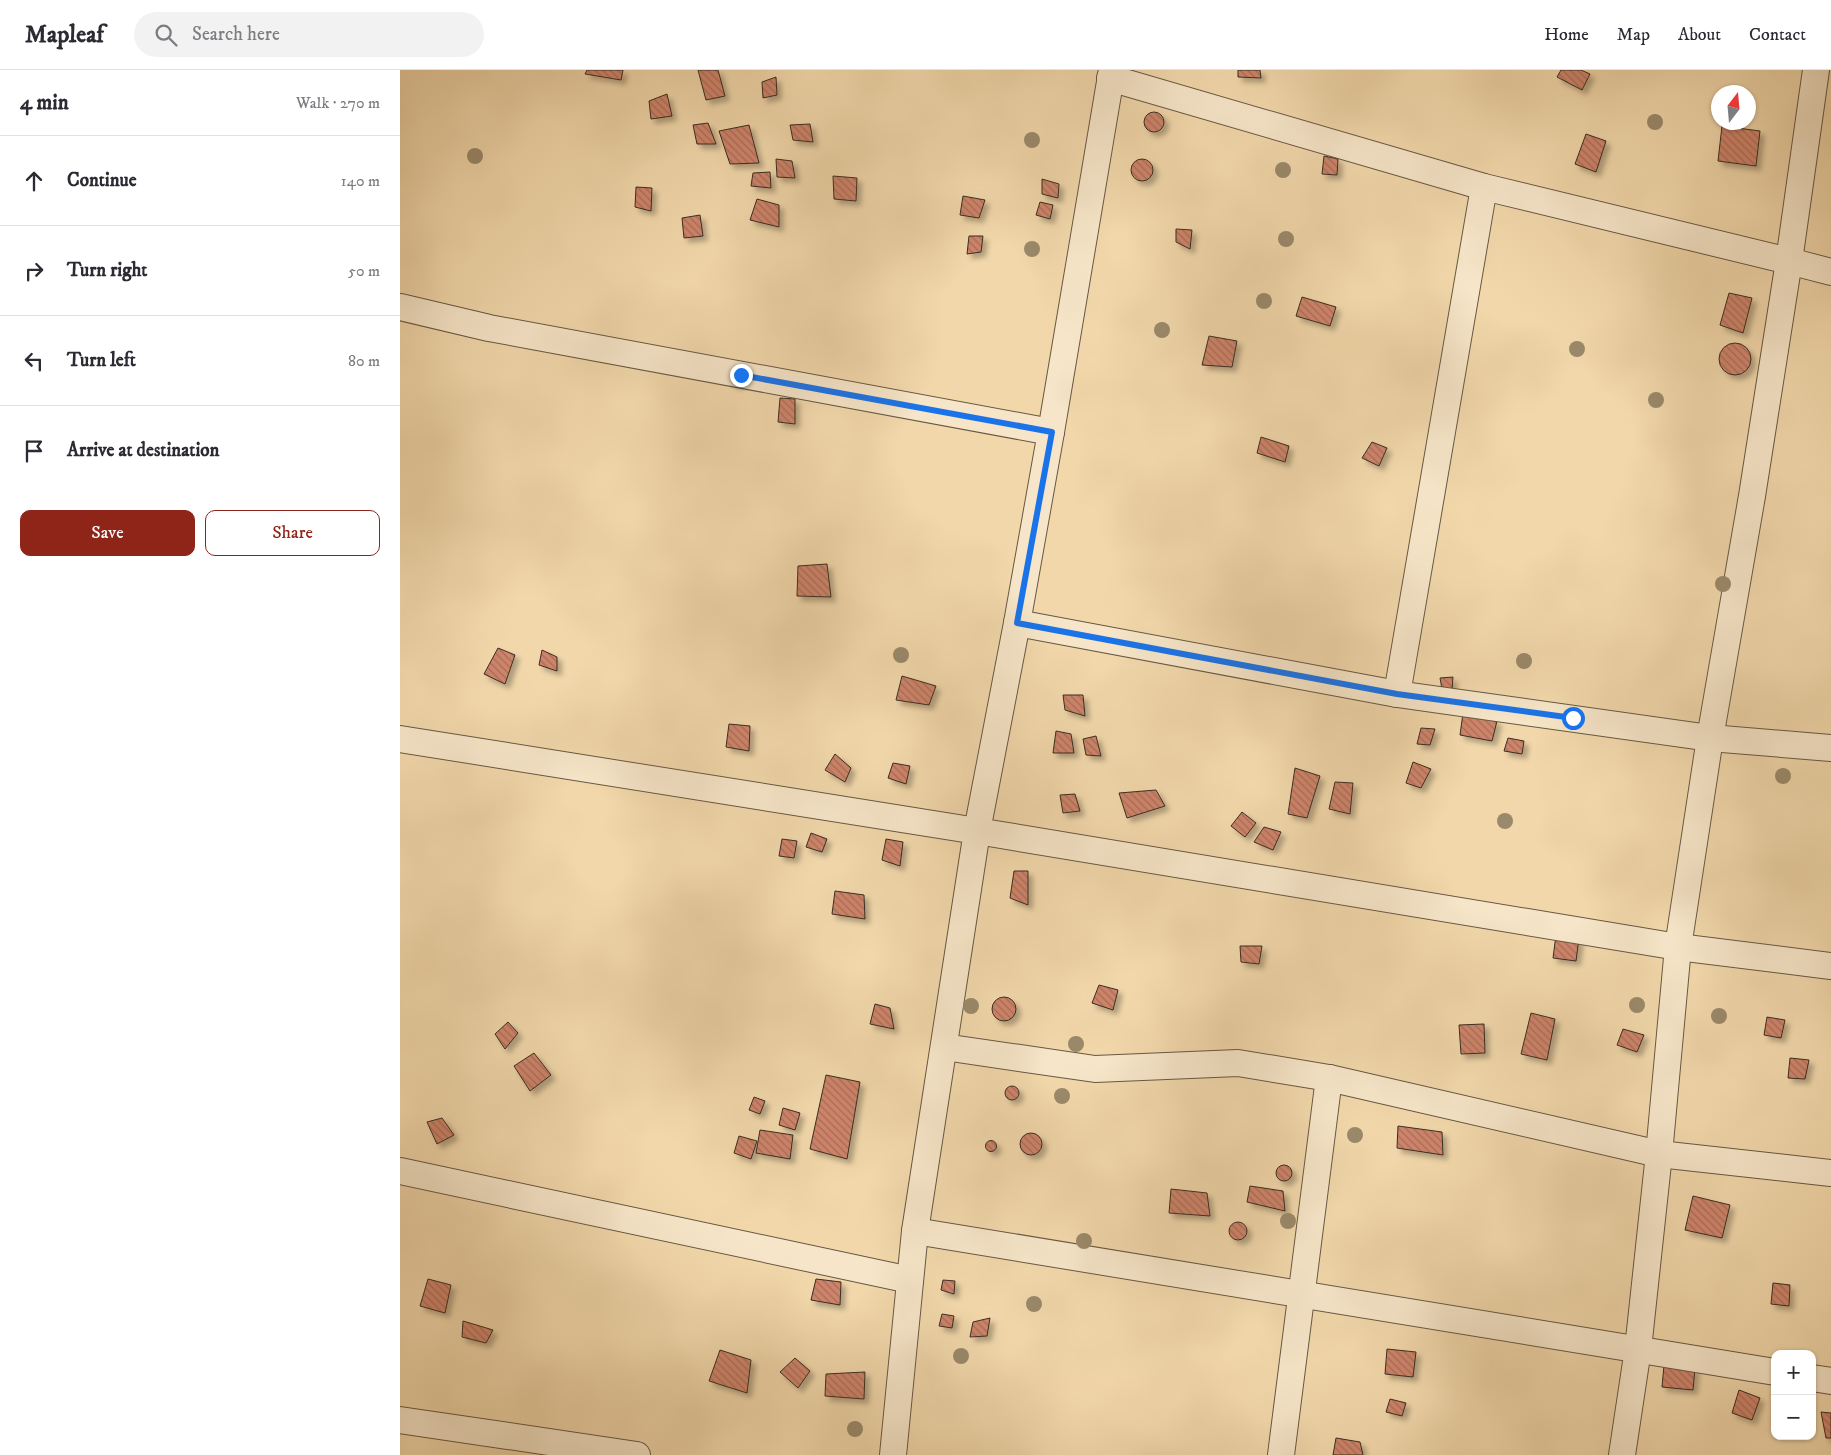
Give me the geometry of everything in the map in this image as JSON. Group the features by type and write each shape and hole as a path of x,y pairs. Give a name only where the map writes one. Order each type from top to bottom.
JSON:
{"street":[{"path":"1622,1455 1638,1349 1659,1154 1678,947 1710,738 1752,496 1789,261 1816,70"},
{"path":"893,1455 915,1231 977,831 1052,432 1111,74 1484,187 1831,272"},
{"path":"1397,694 1484,187"},
{"path":"400,308 489,328 1052,432"},
{"path":"1017,623 1397,694 1710,738 1831,748"},
{"path":"400,739 977,831 1678,947 1831,966"},
{"path":"944,1047 1095,1069 1238,1063 1329,1078 1659,1154 1831,1173"},
{"path":"1281,1455 1329,1078"},
{"path":"400,1171 910,1280"},
{"path":"915,1231 1771,1371"},
{"path":"1816,1379 1831,1381"},
{"path":"400,1420 637,1455"}],"building":[{"path":"587,70 623,70 621,80 585,74"},
{"path":"698,70 718,70 725,96 706,100"},
{"path":"1238,70 1260,70 1261,78 1238,77"},
{"path":"1561,70 1581,70 1590,74 1582,90 1557,77"},
{"path":"776,77 777,95 763,98 762,82"},
{"path":"667,94 672,116 651,119 649,101"},
{"path":"1154,112 1161,115 1164,122 1161,129 1154,132 1147,129 1144,122 1147,115"},
{"path":"708,123 716,144 697,144 693,125"},
{"path":"810,124 813,142 793,140 790,125"},
{"path":"749,125 759,163 730,164 719,131"},
{"path":"1722,130 1760,131 1756,166 1718,161"},
{"path":"1586,134 1606,141 1596,172 1575,164"},
{"path":"1324,156 1338,159 1337,175 1322,174"},
{"path":"776,159 792,161 795,178 777,177"},
{"path":"1142,159 1150,162 1153,170 1150,178 1142,181 1134,178 1131,170 1134,162"},
{"path":"770,172 771,188 751,186 753,173"},
{"path":"833,176 857,178 856,201 834,199"},
{"path":"1042,179 1059,184 1058,198 1042,194"},
{"path":"636,187 652,188 651,211 635,207"},
{"path":"963,196 985,200 979,218 960,215"},
{"path":"757,199 779,205 779,227 750,220"},
{"path":"1040,202 1053,205 1050,219 1036,215"},
{"path":"700,215 703,236 684,238 682,218"},
{"path":"1176,229 1192,230 1190,249 1176,242"},
{"path":"969,236 983,236 981,252 967,254"},
{"path":"1729,293 1752,298 1743,333 1720,325"},
{"path":"1302,297 1336,307 1330,326 1296,316"},
{"path":"1209,336 1237,341 1232,367 1202,365"},
{"path":"1735,343 1741,344 1746,348 1750,353 1750,365 1746,370 1741,374 1735,375 1729,374 1724,370 1720,365 1719,359 1720,353 1724,348 1729,344"},
{"path":"780,398 795,399 795,424 778,422"},
{"path":"1261,437 1289,446 1285,462 1257,453"},
{"path":"1372,442 1387,448 1379,466 1362,458"},
{"path":"827,564 831,597 797,596 798,566"},
{"path":"498,648 515,655 505,684 484,674"},
{"path":"542,650 557,657 557,671 539,665"},
{"path":"902,676 936,686 929,705 896,700"},
{"path":"1453,677 1452,689 1442,689 1440,678"},
{"path":"1063,695 1083,695 1085,716 1065,710"},
{"path":"1463,713 1497,721 1492,741 1460,735"},
{"path":"729,724 750,726 749,751 726,747"},
{"path":"1421,728 1435,729 1430,745 1417,744"},
{"path":"1056,731 1071,734 1074,753 1053,753"},
{"path":"1096,736 1101,756 1086,755 1083,739"},
{"path":"1508,738 1524,741 1522,754 1504,751"},
{"path":"835,754 851,768 845,782 825,770"},
{"path":"1413,762 1431,769 1421,788 1406,783"},
{"path":"893,763 910,766 906,784 888,778"},
{"path":"1295,768 1320,776 1307,818 1288,814"},
{"path":"1335,782 1353,783 1350,814 1329,809"},
{"path":"1156,790 1165,806 1127,818 1119,793"},
{"path":"1075,794 1080,811 1063,813 1060,795"},
{"path":"1242,812 1256,823 1245,837 1231,826"},
{"path":"1264,827 1281,832 1273,850 1254,842"},
{"path":"811,833 827,839 822,852 806,847"},
{"path":"782,839 797,841 794,858 779,856"},
{"path":"886,839 903,842 900,866 882,860"},
{"path":"1014,871 1028,871 1028,905 1010,898"},
{"path":"835,891 864,895 865,919 832,914"},
{"path":"1556,935 1579,938 1576,961 1553,958"},
{"path":"1240,946 1262,946 1259,964 1241,962"},
{"path":"1099,985 1118,990 1113,1010 1092,1003"},
{"path":"1004,997 1013,1000 1016,1009 1013,1018 1004,1021 995,1018 992,1009 995,1000"},
{"path":"875,1004 890,1008 894,1029 870,1024"},
{"path":"1531,1013 1555,1019 1547,1060 1521,1054"},
{"path":"1767,1017 1785,1020 1781,1038 1764,1035"},
{"path":"508,1022 518,1033 505,1049 495,1034"},
{"path":"1484,1024 1485,1053 1461,1054 1459,1025"},
{"path":"1623,1029 1644,1035 1637,1052 1617,1045"},
{"path":"534,1053 551,1075 530,1091 514,1066"},
{"path":"1790,1058 1809,1060 1805,1079 1788,1078"},
{"path":"826,1075 860,1082 847,1159 810,1149"},
{"path":"1012,1086 1017,1088 1019,1093 1017,1098 1012,1100 1007,1098 1005,1093 1007,1088"},
{"path":"754,1097 765,1101 760,1114 749,1110"},
{"path":"783,1108 800,1113 795,1130 779,1125"},
{"path":"442,1118 454,1135 437,1144 427,1122"},
{"path":"1398,1126 1442,1132 1443,1155 1397,1148"},
{"path":"760,1130 793,1135 790,1159 756,1153"},
{"path":"1031,1133 1039,1136 1042,1144 1039,1152 1031,1155 1023,1152 1020,1144 1023,1136"},
{"path":"739,1136 757,1141 751,1159 734,1153"},
{"path":"989,1141 993,1141 996,1146 995,1150 989,1151 986,1148 986,1144"},
{"path":"1281,1165 1287,1165 1292,1170 1290,1179 1281,1181 1276,1176 1276,1170"},
{"path":"1250,1186 1283,1191 1285,1211 1247,1202"},
{"path":"1171,1189 1207,1193 1210,1216 1169,1213"},
{"path":"1693,1196 1730,1205 1722,1238 1685,1230"},
{"path":"1234,1222 1242,1222 1247,1227 1245,1238 1234,1240 1229,1235 1229,1227"},
{"path":"428,1279 451,1285 445,1313 420,1306"},
{"path":"816,1279 841,1282 840,1305 811,1300"},
{"path":"943,1280 955,1281 954,1294 941,1290"},
{"path":"1773,1283 1790,1285 1789,1306 1771,1304"},
{"path":"942,1314 954,1316 952,1328 939,1326"},
{"path":"990,1318 987,1336 970,1337 973,1322"},
{"path":"463,1321 493,1330 486,1343 462,1337"},
{"path":"1387,1349 1416,1352 1413,1377 1385,1374"},
{"path":"720,1350 751,1360 747,1393 709,1381"},
{"path":"795,1358 810,1371 798,1388 780,1372"},
{"path":"1664,1365 1695,1368 1693,1390 1662,1387"},
{"path":"865,1372 864,1399 825,1396 826,1374"},
{"path":"1739,1390 1760,1398 1752,1420 1732,1413"},
{"path":"1390,1399 1406,1403 1402,1416 1386,1412"},
{"path":"1821,1412 1831,1413 1831,1438 1826,1438"},
{"path":"1336,1438 1360,1442 1363,1455 1333,1455"}],"route":[{"path":"741,375 1052,432 1017,623 1397,694 1573,718"}]}
